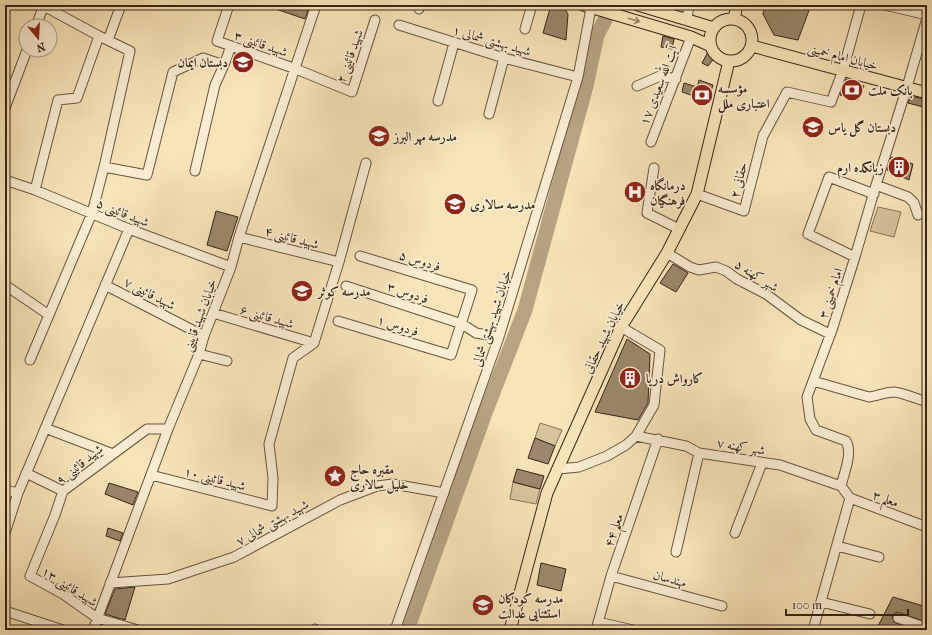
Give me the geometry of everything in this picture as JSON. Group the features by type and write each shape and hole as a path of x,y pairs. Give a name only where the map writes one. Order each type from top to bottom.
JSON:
{"main road":[{"path":"638,5 714,28"},
{"path":"734,19 737,5"},
{"path":"587,6 691,37 711,46"},
{"path":"734,19 749,28 752,46 746,55 740,59 729,61 718,56 711,46 710,40 714,28 723,21 734,19"},
{"name":"خیابان امام خمینی","path":"752,46 927,93"},
{"name":"خیابان شهید حقانی","path":"510,630 548,492 620,327 667,253 696,194 729,61"}],"street":[{"path":"30,360 92,213 130,51 99,36 43,5 39,18"},
{"path":"108,40 121,5"},
{"name":"شهید قائینی ۳","path":"229,5 217,41 296,69"},
{"name":"خیابان شهید قایینی","path":"93,630 168,429 199,354 204,336 231,267 239,237 316,5"},
{"path":"525,29 532,5"},
{"path":"687,19 689,5"},
{"path":"843,70 861,5"},
{"path":"885,5 927,17"},
{"name":"خیابان شهید بهشتی شمالی","path":"395,630 499,337 578,76 587,6"},
{"name":"امام خمینی ۳","path":"841,486 849,453 848,445 846,441 816,430 810,419 807,397 830,334 855,257 927,17"},
{"name":"شهید قائینی ۲","path":"296,69 352,92 375,20"},
{"name":"شهید بهشتی شمالی ۱","path":"399,25 504,58 578,76"},
{"path":"35,190 58,100 77,98 99,36"},
{"name":"آیت الله سعیدی ۱۷","path":"651,142 691,37"},
{"path":"438,101 454,43"},
{"path":"194,171 215,85 231,46"},
{"path":"5,108 24,58"},
{"path":"104,167 147,175 173,72 203,58 224,65"},
{"path":"489,114 504,58"},
{"name":"حقانی ۲","path":"696,194 744,212 763,136 787,92 831,102 843,70"},
{"path":"637,86 660,76 676,79"},
{"path":"314,343 339,262 366,163"},
{"path":"654,168 647,213 679,229"},
{"path":"855,257 808,234 829,177 875,190 908,197 914,203 918,215"},
{"name":"شهید قائینی ۵","path":"5,180 35,190 128,229 231,267"},
{"path":"5,533 26,473 128,229"},
{"name":"شهید قائینی ۴","path":"239,237 339,262"},
{"name":"شهر کهنه ۵","path":"667,253 699,270 716,267 726,271 737,279 766,294 801,320 830,334"},
{"name":"فردوس ۵","path":"360,256 472,290 462,324"},
{"path":"5,284 49,315"},
{"name":"شهید قائینی ۷","path":"105,285 204,336"},
{"name":"فردوس ۳","path":"346,286 462,324 476,333 499,337"},
{"name":"شهید قائینی ۶","path":"213,313 314,343"},
{"name":"فردوس ۱","path":"338,321 451,355 462,324"},
{"path":"558,469 579,467 602,459 626,445 636,436 654,405 660,350 620,327"},
{"name":"شهید قائینی ۱۰","path":"151,475 272,506 273,478 269,444 293,358 314,343"},
{"path":"199,354 228,361"},
{"path":"813,381 869,397 882,393 895,392 927,402"},
{"path":"45,428 113,454"},
{"name":"شهید قائینی ۹","path":"30,576 55,515 63,491 146,429 168,429"},
{"name":"شهر کهنه ۷","path":"636,436 658,439 686,446 699,453 780,465 841,486"},
{"name":"معلم ۴۴","path":"597,626 611,576 658,439"},
{"path":"676,552 699,453"},
{"path":"735,533 762,463"},
{"path":"26,473 63,491"},
{"name":"شهید بهشتی شمالی ۷","path":"110,583 168,579 234,557 340,500 377,486 393,484 444,493"},
{"path":"813,630 850,498 841,486"},
{"path":"5,490 18,493"},
{"name":"معلم ۳","path":"850,498 927,527"},
{"path":"837,546 879,557"},
{"name":"شهید قائینی ۱۳","path":"30,576 62,594 97,618 138,630"},
{"name":"مهندسان","path":"611,576 722,606"},
{"path":"821,602 870,614"},
{"path":"5,611 63,630"},
{"path":"898,618 927,628"},
{"path":"597,626 633,630"}],"shaded area":[{"path":"878,207 901,212 894,237 870,231"},
{"path":"540,423 562,430 555,446 535,438"},
{"path":"513,482 540,489 536,504 510,499"}],"building":[{"path":"267,5 310,5 305,19"},
{"path":"551,5 563,6 568,14 566,40 543,33"},
{"path":"765,5 811,5 798,40 774,35 763,14"},
{"path":"663,36 674,39 672,49 661,47"},
{"path":"708,52 713,53 716,56 708,66 702,63"},
{"name":"بانک ملت","path":"846,79 864,86 858,100 840,95"},
{"path":"699,80 713,85 708,101 682,92 684,83 697,87"},
{"path":"911,96 927,100 927,108 908,103"},
{"name":"زبانکده ارم","path":"891,157 913,164 909,180 887,170"},
{"path":"216,211 238,217 227,251 207,245"},
{"path":"673,264 688,273 676,292 660,283"},
{"name":"کارواش دریا","path":"627,339 650,354 648,403 638,420 595,412"},
{"path":"535,438 555,446 548,464 528,458"},
{"path":"517,469 544,476 540,489 513,482"},
{"path":"109,483 138,492 133,505 105,494"},
{"path":"108,528 123,533 120,541 106,536"},
{"path":"541,563 566,569 561,591 537,585"},
{"path":"135,587 125,620 105,614 115,589"},
{"path":"893,597 927,607 927,622 897,612 892,616 894,622 914,630 876,630"}],"waterway":[{"path":"407,630 485,413 525,310 586,86 597,35 605,20"}],"place":[{"name":"دبستان ایمان","path":"243,62"},
{"name":"بانک ملت","path":"852,90"},
{"name":"مؤسسه اعتباری ملل","path":"702,95"},
{"name":"دبستان گل یاس","path":"813,127"},
{"name":"مدرسه مهر البرز","path":"379,136"},
{"name":"زبانکده ارم","path":"899,167"},
{"name":"درمانگاه فرهنگیان","path":"635,192"},
{"name":"مدرسه سالاری","path":"455,204"},
{"name":"مدرسه کوثر","path":"302,291"},
{"name":"کارواش دریا","path":"630,378"},
{"name":"مقبره حاج خلیل سالاری","path":"335,476"},
{"name":"مدرسه کودکان استثنایی عدالت","path":"483,605"}]}
